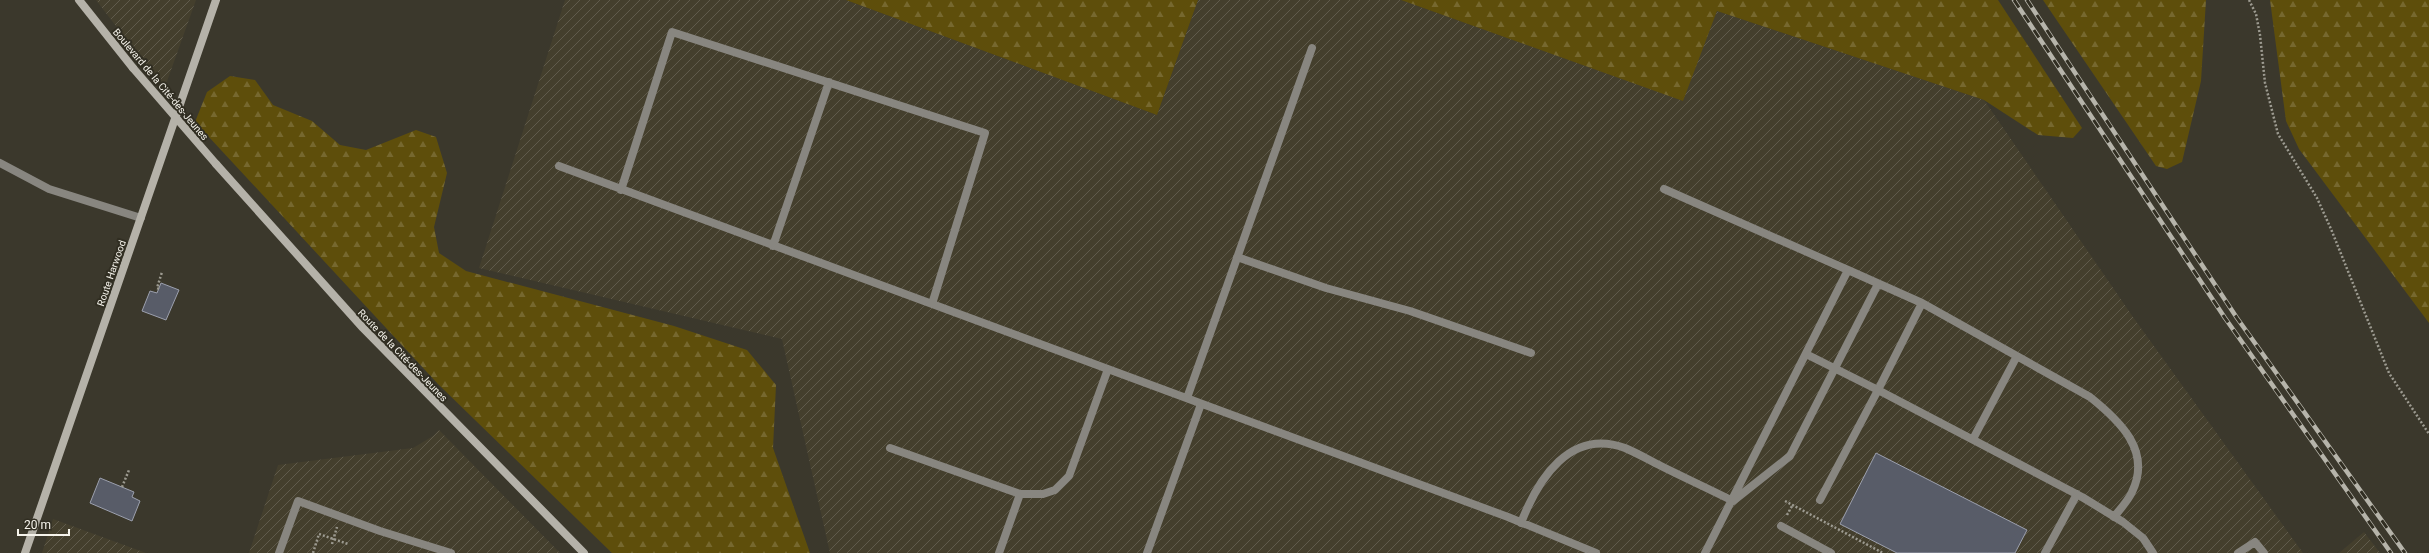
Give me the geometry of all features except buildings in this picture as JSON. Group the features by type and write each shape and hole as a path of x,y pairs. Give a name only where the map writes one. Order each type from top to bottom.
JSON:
{"main road":[{"name":"Boulevard de la Cité-des-Jeunes","path":"78,0 133,68 216,164"},
{"name":"Route Harwood","path":"25,553 216,0"},
{"name":"Route de la Cité-des-Jeunes","path":"216,164 374,339 584,553"}],"lane":[{"path":"621,190 672,32 985,133 932,304"},
{"path":"1187,398 1312,48"},
{"path":"773,246 828,82"},
{"path":"0,163 49,189 140,218"},
{"path":"559,166 1521,522 1596,553"},
{"path":"1664,188 1922,303 2090,397 2111,414 2129,436 2139,459 2138,476 2132,492 2114,517"},
{"path":"1237,257 1326,288 1410,311 1531,353"},
{"path":"1705,553 1733,501 1848,270"},
{"path":"1733,501 1790,456 1878,284"},
{"path":"1820,500 1922,303"},
{"path":"1806,354 2077,494 2114,517 2143,538 2153,553"},
{"path":"1973,440 2017,356"},
{"path":"890,448 1020,494 1043,494 1055,490 1069,476 1108,369"},
{"path":"1148,553 1201,404"},
{"path":"1521,522 1531,498 1559,461 1580,447 1602,444 1625,448 1733,501"},
{"path":"999,553 1020,494"},
{"path":"2045,553 2077,494"},
{"path":"280,553 298,501 380,531 451,553"},
{"path":"1781,526 1831,553"},
{"path":"2238,553 2255,542 2264,553"}],"path":[{"path":"2249,0 2256,14 2260,35 2265,83 2278,134 2317,198 2389,373 2429,434"},
{"path":"158,289 157,288 162,272"},
{"path":"122,487 129,470"},
{"path":"1785,501 1883,553"},
{"path":"313,553 319,534 348,544"},
{"path":"332,544 333,539"}],"shaded area":[{"path":"96,0 196,0 165,87 138,55"},
{"path":"565,0 846,0 1157,115 1198,0 1401,0 1682,100 1717,11 1984,100 2133,317 2303,553 830,553 782,339 479,268"},
{"path":"439,430 560,553 249,553 278,465 413,448 433,436"},
{"path":"53,519 146,553 42,553"},
{"path":"2364,532 2380,553 2339,553"}],"green space":[{"path":"846,0 1198,0 1157,115"},
{"path":"1401,0 1998,0 2082,128 2073,138 2038,135 1984,100 1717,11 1683,101"},
{"path":"2043,0 2206,0 2201,81 2182,162 2167,169 2156,166"},
{"path":"2270,0 2429,0 2429,323 2299,149 2286,121"},
{"path":"230,76 255,80 273,105 312,121 340,145 366,150 416,130 436,137 447,173 434,227 439,253 466,271 674,326 747,350 776,385 773,448 810,553 612,553 438,384 195,122 207,92"}],"railway":[{"path":"2014,0 2225,318 2391,553"},
{"path":"2027,0 2237,318 2405,553"}]}
